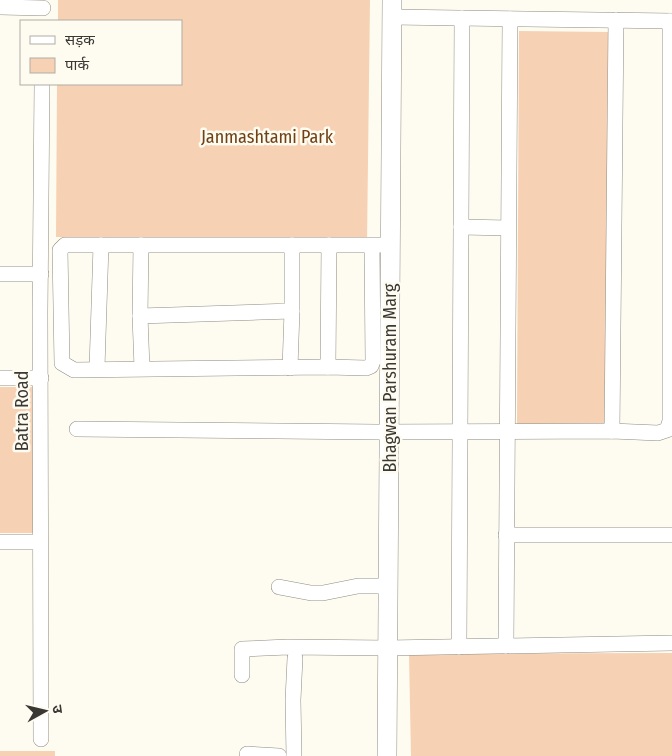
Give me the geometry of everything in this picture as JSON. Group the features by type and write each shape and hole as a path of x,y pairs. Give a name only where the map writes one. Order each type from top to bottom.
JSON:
{"street":[{"path":"0,7 43,10"},
{"path":"77,429 389,432 612,431 658,433 667,430 670,421 671,21 462,18 392,8"},
{"name":"Bhagwan Parshuram Marg","path":"387,756 389,432 381,245 392,8"},
{"path":"459,647 462,18"},
{"path":"506,646 510,19"},
{"path":"612,431 616,20"},
{"name":"Batra Road","path":"40,739 42,85"},
{"path":"461,227 508,228"},
{"path":"290,368 292,244"},
{"path":"65,245 381,245 372,366 366,368 97,368 74,370 62,362 60,250 65,245"},
{"path":"97,368 101,245"},
{"path":"141,245 140,316 142,368"},
{"path":"328,367 329,245"},
{"path":"0,274 41,274"},
{"path":"140,316 292,311"},
{"path":"0,378 41,378"},
{"path":"506,535 672,535"},
{"path":"0,542 40,542"},
{"path":"279,587 311,594 358,586 388,586"},
{"path":"242,674 242,649 672,643"},
{"path":"294,756 293,700 295,658"},
{"path":"247,754 279,756"}],"green space":[{"name":"Janmashtami Park","path":"58,0 370,0 367,241 56,237 57,85 182,85 182,20 58,20"},
{"path":"519,31 608,32 606,424 517,424"},
{"path":"0,387 33,387 34,533 0,533"},
{"path":"672,653 672,756 411,756 409,654"},
{"path":"0,751 55,751 55,756 0,756"}]}
